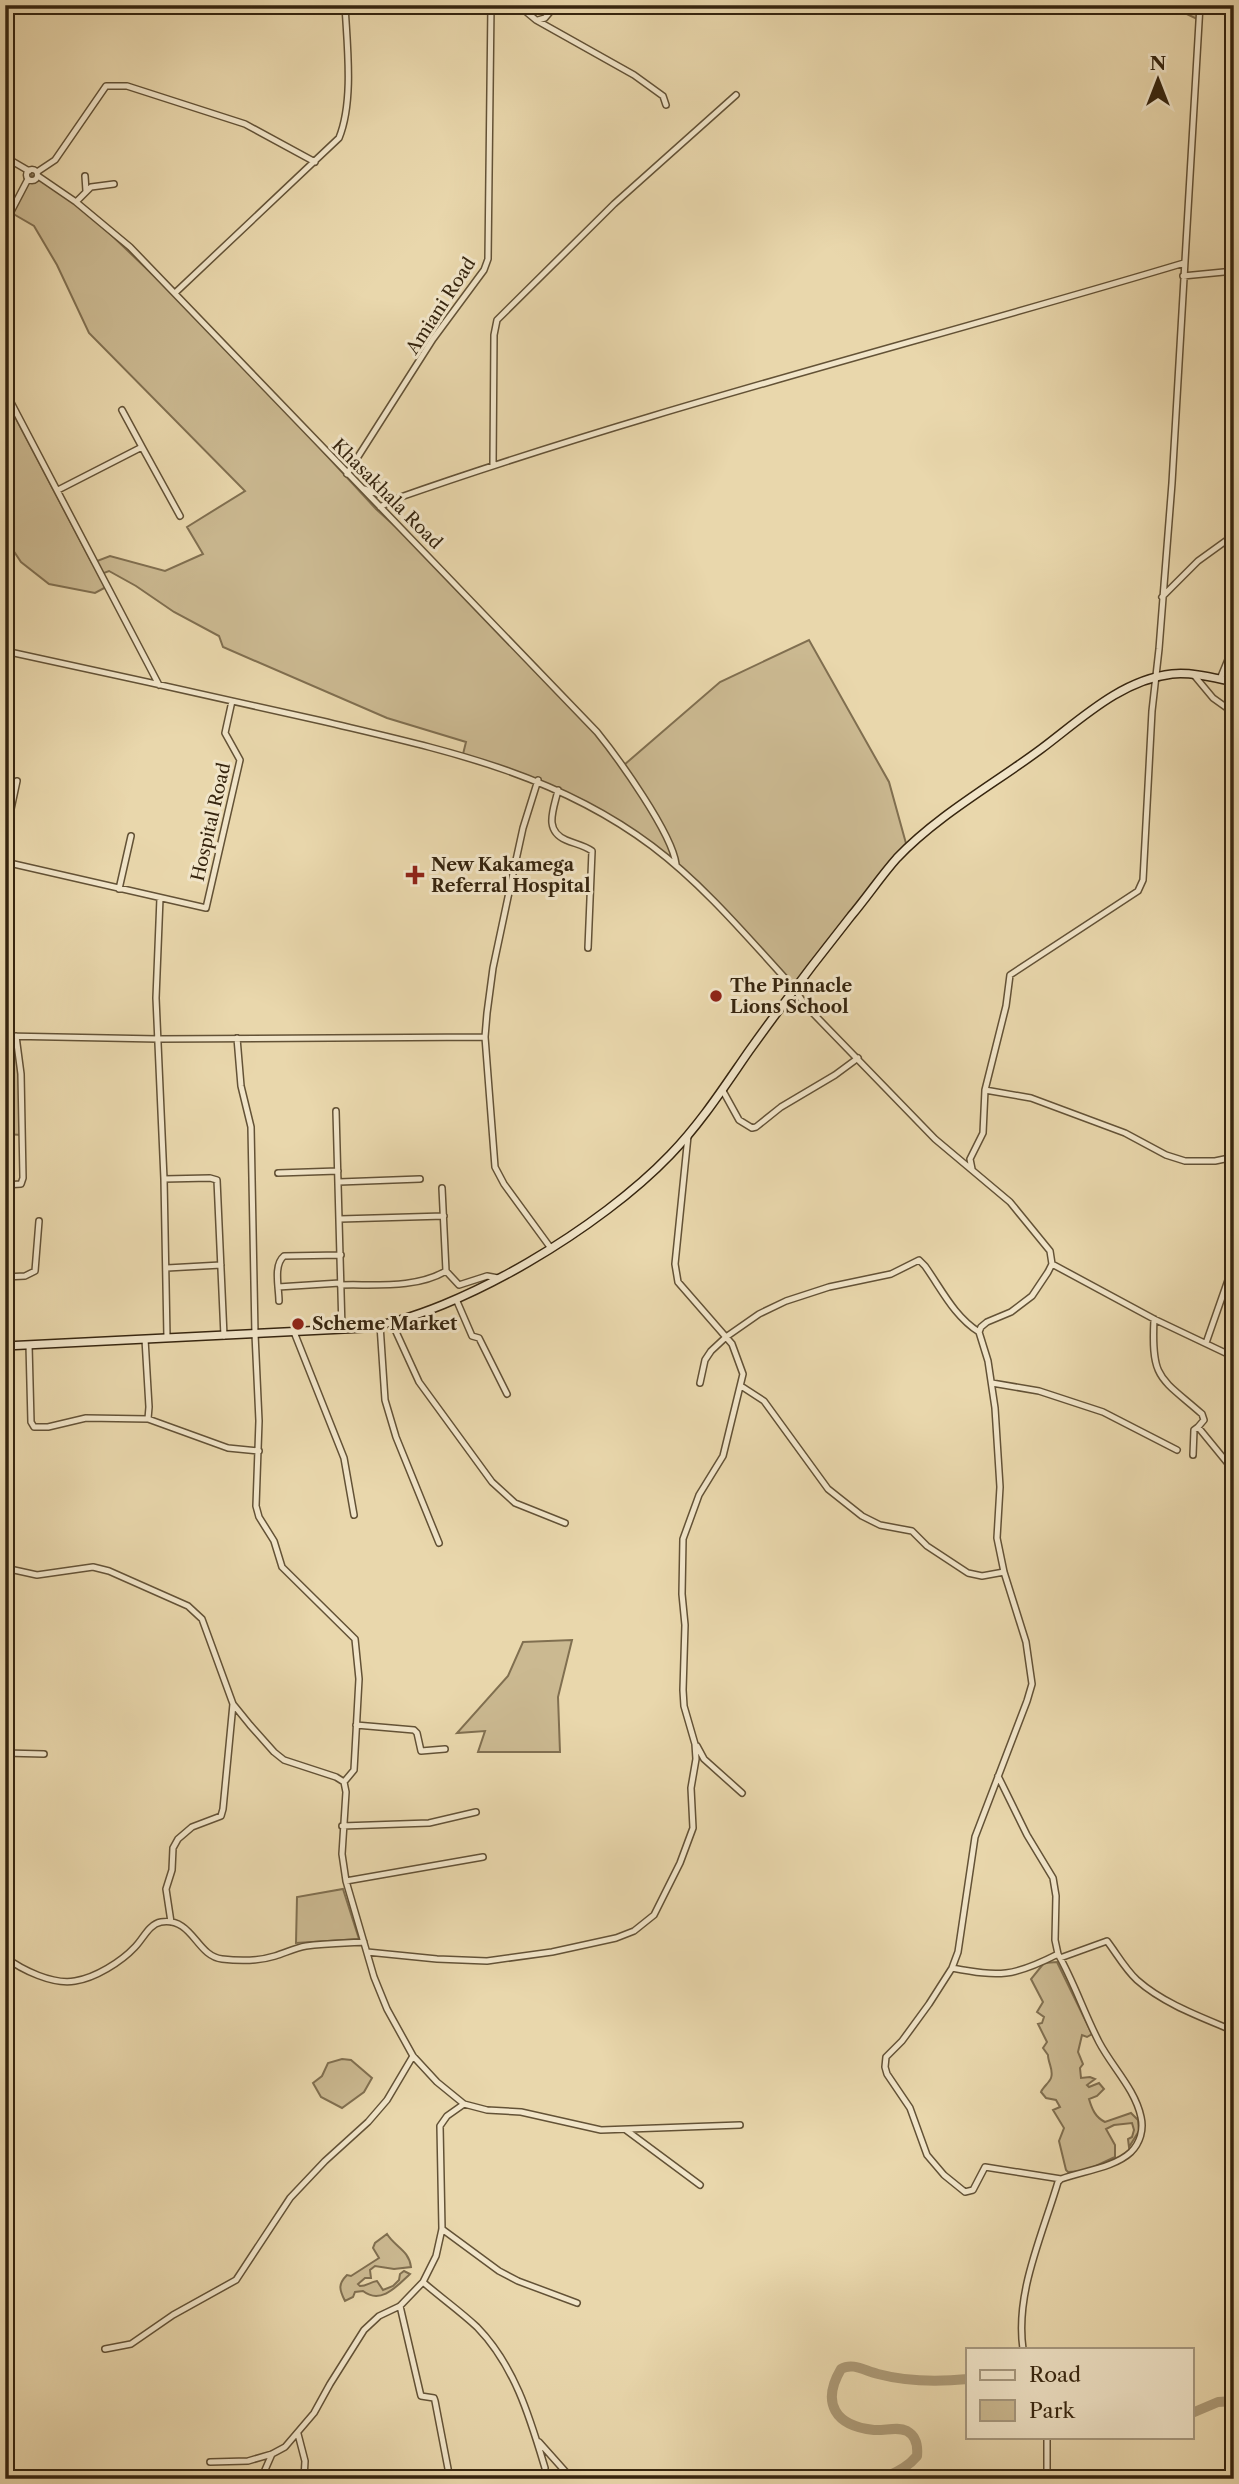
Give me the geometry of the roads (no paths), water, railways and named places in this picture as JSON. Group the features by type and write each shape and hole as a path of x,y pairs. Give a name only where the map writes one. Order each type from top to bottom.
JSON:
{"main road":[{"path":"5,1346 224,1336 380,1325 456,1299 500,1278 613,1206 649,1176 688,1136 723,1091 794,988 908,848 933,826 1102,703 1133,684 1173,674 1193,674 1234,682"}],"street":[{"path":"174,293 339,138 344,126 347,100 345,5"},
{"name":"Amiani Road","path":"347,474 433,339 484,270 488,259 491,5"},
{"path":"518,5 536,20 634,75 663,96 666,105"},
{"path":"536,20 545,19 556,5"},
{"path":"972,1169 970,1159 983,1133 985,1090 1006,1006 1010,975 1138,891 1142,885 1154,677 1159,649 1172,483 1200,5"},
{"path":"28,179 33,180 55,160 106,86 118,85 150,92 245,124 314,162"},
{"path":"493,464 496,320 614,204 736,95"},
{"path":"5,157 29,171 34,170 37,174"},
{"path":"5,223 28,179 29,171"},
{"name":"Khasakhala Road","path":"37,174 113,232 597,732 623,765 665,834 675,853 676,865"},
{"path":"85,176 86,191"},
{"path":"76,202 91,187 114,184"},
{"path":"380,506 493,464 600,430 1184,263"},
{"path":"1183,276 1234,271"},
{"path":"5,391 159,685"},
{"path":"122,410 180,516"},
{"path":"58,490 142,447"},
{"path":"362,488 395,499"},
{"path":"1162,597 1198,561 1234,535"},
{"path":"1220,679 1234,645"},
{"path":"5,651 442,749 537,780 618,824 676,865 706,894 794,988 805,1005 935,1139 1010,1202 1050,1251 1052,1264 1032,1296 1011,1312 987,1322 979,1332"},
{"path":"1193,674 1213,698 1234,713"},
{"name":"Hospital Road","path":"160,898 206,908 240,760 225,733 232,701"},
{"path":"537,780 523,828 493,968 485,1037 495,1167 504,1184 550,1247"},
{"path":"5,837 17,781"},
{"path":"558,790 551,824 554,831 560,837 592,851 588,948"},
{"path":"120,889 131,836"},
{"path":"5,862 160,898 156,998 167,1268 167,1337"},
{"path":"5,1036 158,1039 485,1037"},
{"path":"5,1185 21,1184 23,1178 21,1074 16,1037"},
{"path":"237,1038 241,1086 251,1127 259,1451 256,1506 259,1517 274,1541 282,1567 355,1639 359,1679 354,1770 344,1782"},
{"path":"723,1091 739,1120 752,1128 858,1058"},
{"path":"985,1090 1031,1098 1125,1133 1166,1155 1185,1161 1215,1161 1234,1157"},
{"path":"336,1111 342,1329"},
{"path":"367,1952 487,1961 552,1952 616,1938 634,1931 654,1915 691,1836 690,1802 696,1759 683,1690 683,1539 699,1495 723,1456 743,1374 726,1337 678,1282 675,1264 688,1136"},
{"path":"278,1173 338,1171"},
{"path":"164,1179 217,1180 224,1336"},
{"path":"339,1182 420,1179"},
{"path":"442,1188 446,1271 458,1285 487,1276 500,1278"},
{"path":"340,1219 444,1216"},
{"path":"5,1277 25,1276 35,1271 39,1221"},
{"path":"279,1301 278,1266 284,1256 341,1255"},
{"path":"700,1383 705,1360 711,1351 759,1314 786,1301 829,1287 891,1274 919,1260 933,1276 953,1310 979,1332 992,1383 1000,1488 998,1538 1004,1572 1026,1642 1032,1684 975,1837 958,1952 951,1968 902,2040 886,2057 885,2067 910,2108 927,2155 944,2175 965,2192 973,2190 985,2167 1061,2179 1113,2162 1130,2153 1140,2140 1142,2129 1141,2116 1135,2101 1100,2045 1058,1956 1053,1878 1027,1835 998,1776"},
{"path":"1206,1343 1234,1263"},
{"path":"1052,1264 1154,1319 1234,1357"},
{"path":"167,1268 221,1265"},
{"path":"278,1287 415,1283 432,1279 446,1271"},
{"path":"456,1299 472,1336 479,1338 507,1394"},
{"path":"1154,1319 1154,1356 1158,1372 1168,1385 1202,1414 1204,1420 1194,1430 1193,1455"},
{"path":"392,1323 419,1382 492,1482 514,1503 565,1523"},
{"path":"380,1325 385,1400 396,1437 439,1543"},
{"path":"294,1332 344,1458 354,1515"},
{"path":"145,1339 148,1419"},
{"path":"29,1345 31,1422 34,1427 48,1427 86,1418 148,1419 228,1448 259,1451"},
{"path":"992,1383 1039,1391 1103,1412 1177,1450"},
{"path":"741,1386 764,1401 828,1489 862,1516 880,1525 912,1531 927,1546 968,1573 982,1576 1004,1572"},
{"path":"1198,1427 1234,1471"},
{"path":"5,1568 37,1575 93,1567 109,1571 188,1606 195,1611 206,1628 233,1704 274,1752 284,1760 344,1782 346,1792 342,1854 346,1881 374,1977 387,2009 413,2056 437,2082 464,2104 521,2112 593,2128 626,2130 740,2125"},
{"path":"171,1922 166,1889 172,1870 173,1847 186,1831 202,1821 221,1816 223,1809 233,1704"},
{"path":"356,1724 414,1730 421,1751 445,1749"},
{"path":"695,1744 704,1759 742,1793"},
{"path":"5,1753 44,1755"},
{"path":"342,1826 429,1823 476,1812"},
{"path":"346,1881 483,1857"},
{"path":"5,1957 30,1972 53,1979 75,1981 116,1962 132,1950 157,1923 171,1922 194,1936 212,1957 223,1959 253,1960 304,1947 364,1942"},
{"path":"951,1968 996,1975 1011,1974 1107,1941 1126,1969 1139,1982 1181,2008 1234,2031"},
{"path":"105,2349 131,2344 173,2315 236,2280 290,2198 380,2107 413,2056"},
{"path":"210,2462 247,2461 285,2447 314,2413 365,2330 379,2316 400,2306 423,2282 436,2256 442,2229 440,2126 447,2116 464,2104"},
{"path":"626,2130 700,2185"},
{"path":"1023,2348 1021,2316 1026,2288 1061,2179"},
{"path":"442,2229 499,2271 577,2303"},
{"path":"423,2282 477,2327 505,2364 524,2403 545,2468"},
{"path":"400,2306 420,2392 422,2396 435,2400 450,2479"},
{"path":"298,2434 305,2461 304,2479"},
{"path":"1047,2438 1047,2479"},
{"path":"537,2440 572,2479"},
{"path":"261,2479 272,2454"}],"waterway":[{"path":"882,2479 905,2467 917,2456 916,2442 910,2433 903,2430 861,2428 841,2418 832,2402 832,2392 841,2369 855,2367 911,2380 966,2379"},
{"path":"1194,2412 1218,2402 1234,2401"}],"place":[{"name":"New Kakamega Referral Hospital","path":"415,875"},
{"name":"The Pinnacle Lions School","path":"716,996"},
{"name":"Scheme Market","path":"298,1324"}]}
